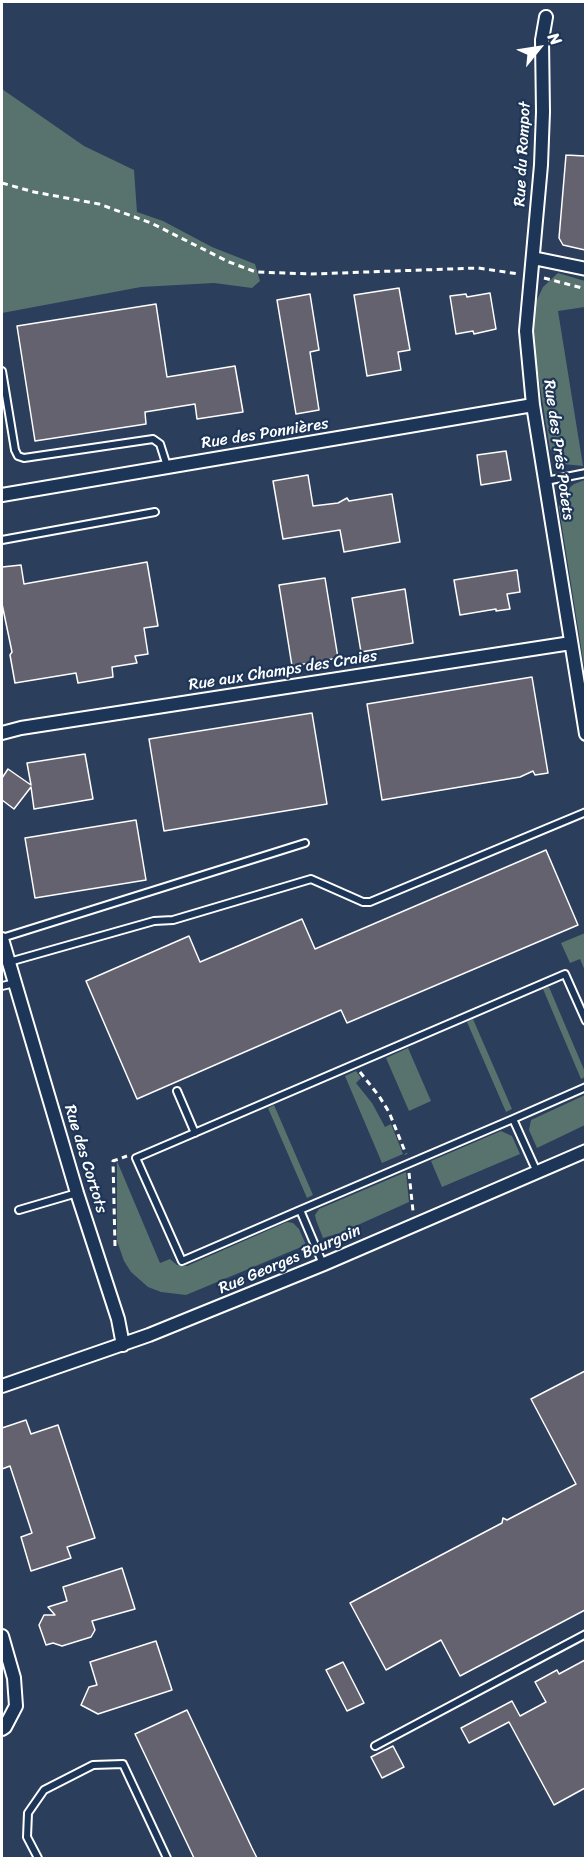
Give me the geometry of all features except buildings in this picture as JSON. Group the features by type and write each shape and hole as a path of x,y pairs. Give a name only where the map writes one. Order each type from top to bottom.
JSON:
{"street":[{"name":"Rue du Rompot","path":"531,276 541,165 542,40 546,16"},
{"path":"532,258 585,269"},
{"name":"Rue des Prés Potets","path":"531,276 525,331 533,405 585,734"},
{"name":"Rue des Ponnières","path":"2,495 533,405"},
{"name":"Rue aux Champs des Craies","path":"2,734 21,728 571,643"},
{"name":"Rue des Cortots","path":"2,938 77,1193 118,1319 123,1345"},
{"name":"Rue Georges Bourgoin","path":"2,1386 123,1345 324,1264 585,1151"},
{"path":"2,1636 14,1678 16,1706 2,1729"}],"lane":[{"path":"2,371 15,450 18,456 24,458 153,439 160,444 167,466"},
{"path":"545,481 585,473"},
{"path":"2,540 155,512"},
{"path":"8,962 154,921 173,920 311,879 363,902 370,902 585,812"},
{"path":"2,938 305,843"},
{"path":"585,1021 565,974 136,1158 182,1261 585,1087"},
{"path":"2,986 15,983"},
{"path":"177,1091 195,1132"},
{"path":"513,1119 537,1172"},
{"path":"20,1210 77,1193"},
{"path":"300,1210 324,1264"},
{"path":"375,1746 585,1634"},
{"path":"38,1858 27,1837 28,1813 44,1790 93,1765 123,1764 167,1858"}],"path":[{"path":"2,183 34,192 99,204 151,223 229,262 256,272 311,274 478,268 531,276 585,289"},
{"path":"354,1065 380,1096 403,1143 408,1164 413,1214 417,1224"},
{"path":"115,1245 112,1161 130,1155 136,1158"}],"green space":[{"path":"2,89 84,146 134,170 137,212 163,221 212,247 255,264 260,281 252,288 214,283 141,287 2,313"},
{"path":"558,273 585,281 585,307 558,311 583,466 563,464 550,449 533,342 535,304 543,287"},
{"path":"586,480 585,672 559,508 560,500 567,490 574,484"},
{"path":"585,933 585,971 580,959 570,963 561,943"},
{"path":"549,987 585,1072 585,1077 581,1079 543,989"},
{"path":"473,1019 512,1109 506,1112 467,1022"},
{"path":"408,1048 431,1101 409,1111 386,1058"},
{"path":"356,1071 361,1078 356,1083 372,1103 385,1127 391,1124 403,1154 382,1163 345,1076"},
{"path":"585,1095 585,1125 537,1148 529,1130 531,1120"},
{"path":"274,1105 313,1195 307,1198 268,1108"},
{"path":"501,1131 512,1136 520,1154 442,1187 431,1161"},
{"path":"117,1161 160,1263 170,1259 177,1265 187,1266 287,1222 293,1223 299,1229 306,1245 186,1295 161,1292 148,1287 131,1272 124,1261 117,1241"},
{"path":"406,1172 409,1202 340,1233 323,1238 315,1215 319,1209"}]}
